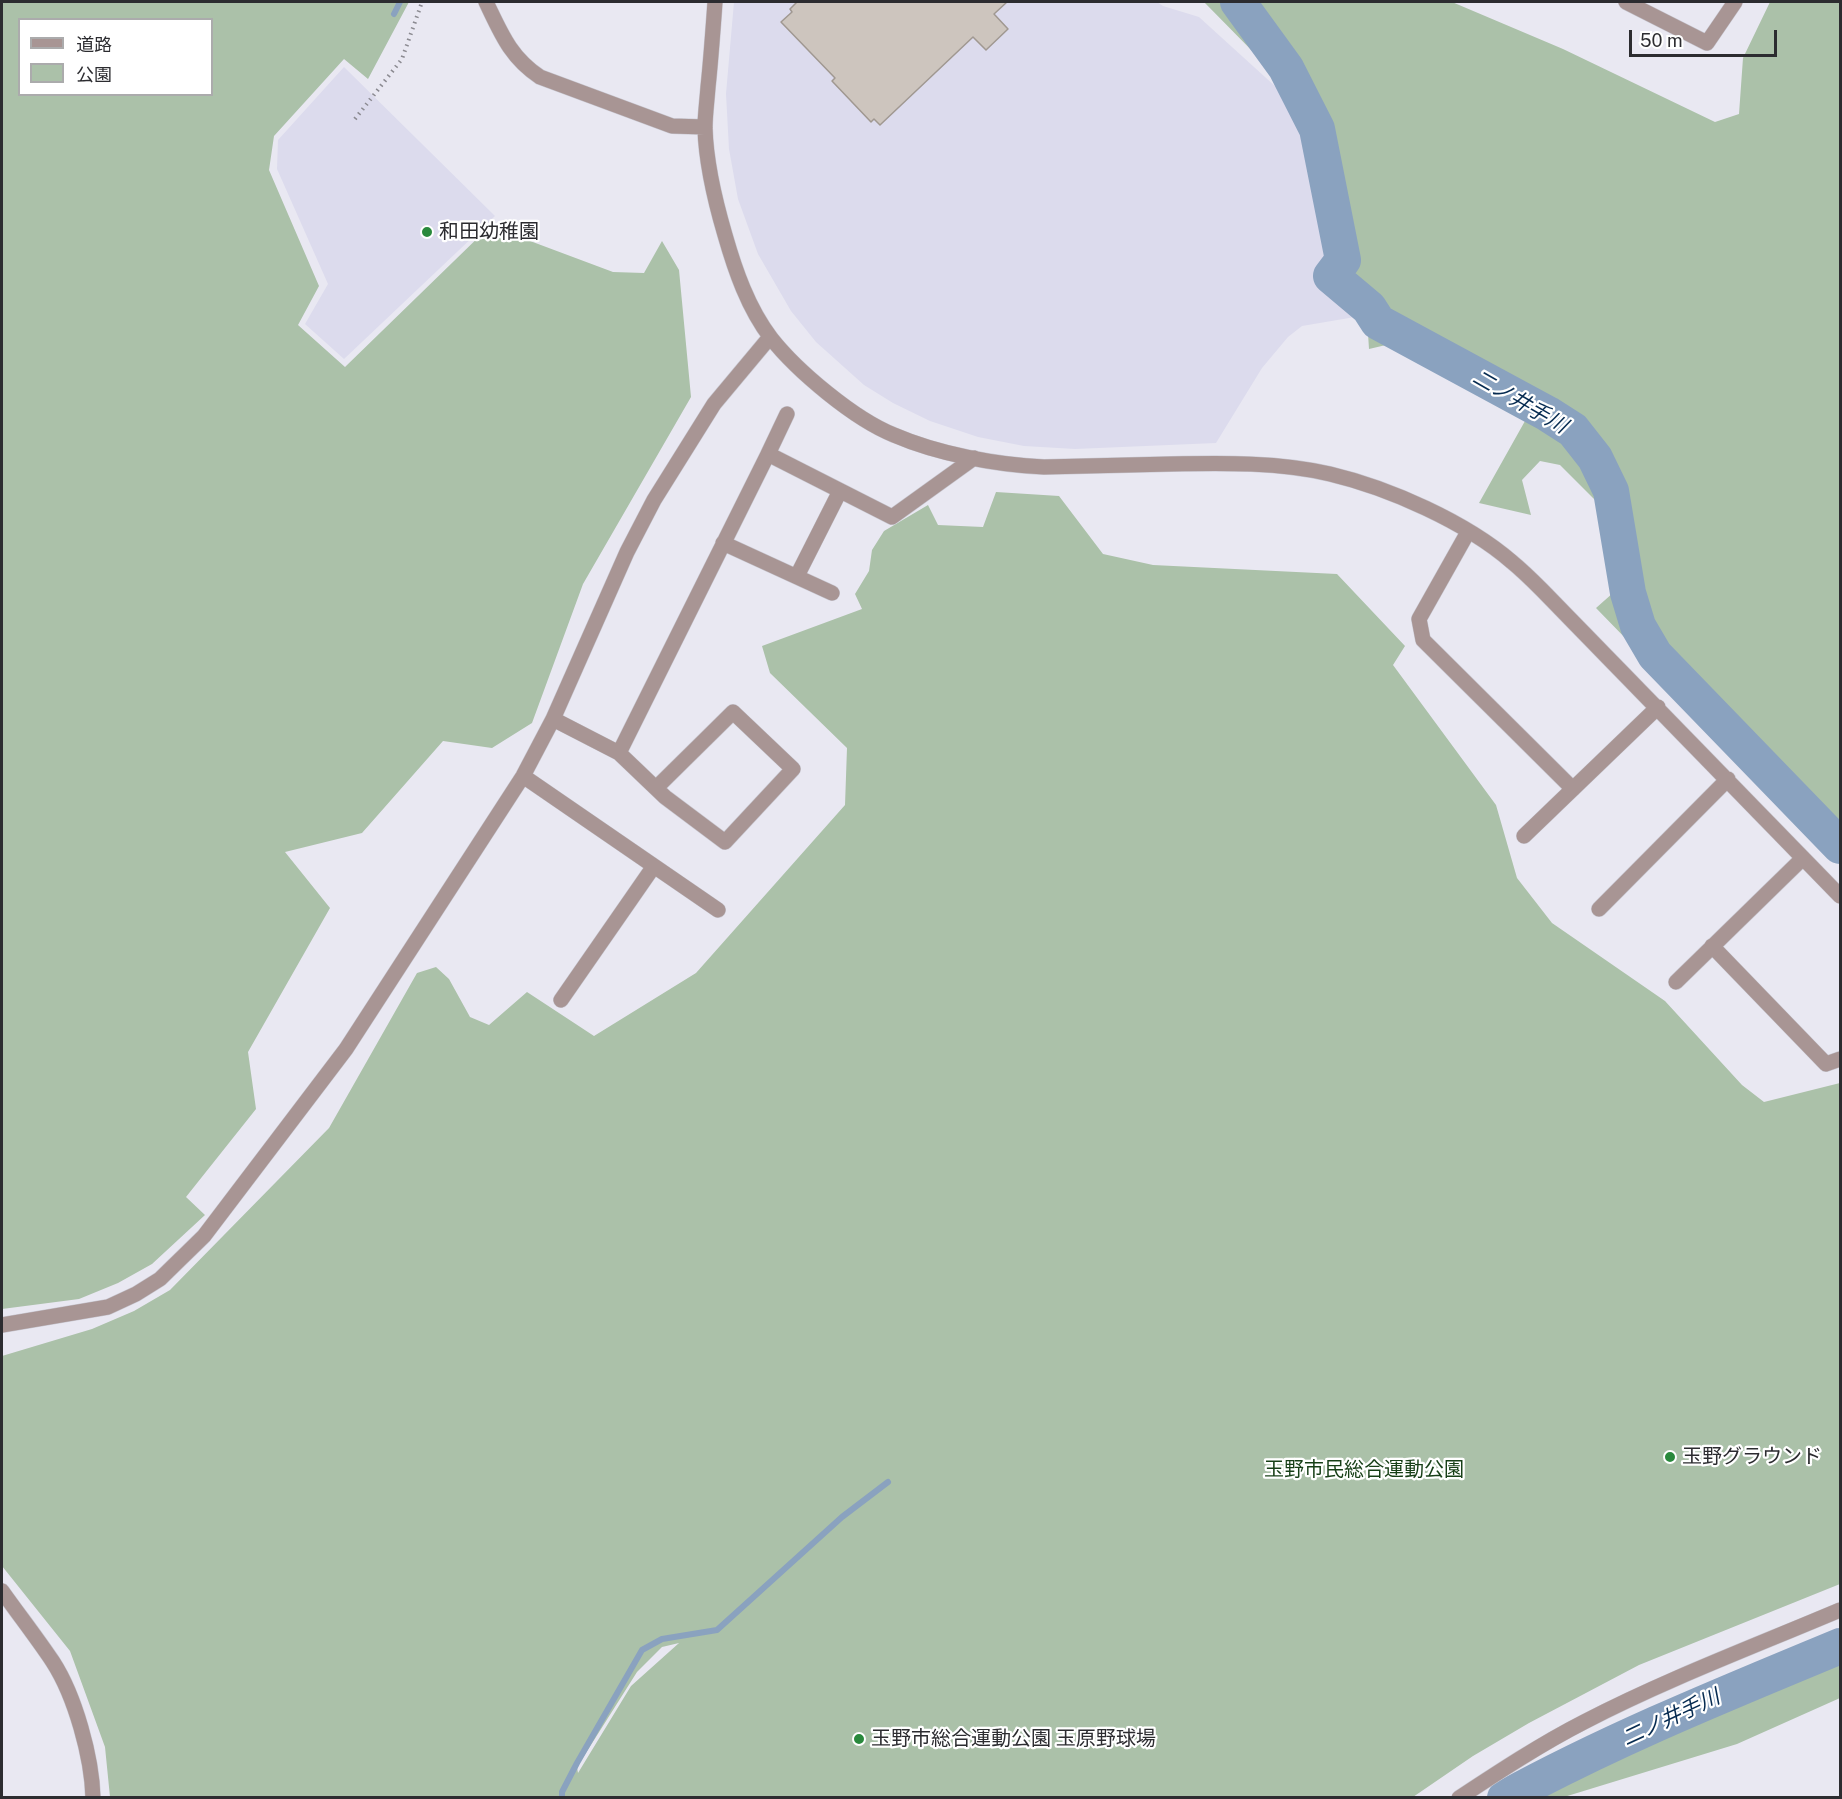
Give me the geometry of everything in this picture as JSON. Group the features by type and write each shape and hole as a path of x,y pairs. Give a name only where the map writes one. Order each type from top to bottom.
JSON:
{"street":[{"path":"486,2 505,42 525,67 540,77 672,126 705,128"},
{"path":"715,2 705,128 711,180 732,258 747,298 770,336 797,366 860,418 894,435 953,453 1016,466 1225,463 1280,467 1328,473 1416,503 1468,532 1511,561 1535,583 1840,896"},
{"path":"1626,2 1707,43 1735,2"},
{"path":"2,1325 108,1307 136,1294 160,1278 204,1236 346,1049 523,776 552,718 627,552 654,500 714,404 770,336"},
{"path":"619,753 787,414"},
{"path":"768,454 892,517 974,458"},
{"path":"797,576 840,490"},
{"path":"1468,532 1419,619 1424,640 1573,789"},
{"path":"723,543 832,593"},
{"path":"1524,836 1658,707"},
{"path":"552,718 619,753 656,788 726,842 793,769 733,712 656,788"},
{"path":"523,776 718,910"},
{"path":"1599,909 1728,779"},
{"path":"1676,982 1803,858"},
{"path":"561,1000 654,866"},
{"path":"1713,946 1826,1064 1840,1059"},
{"path":"2,1591 54,1664 69,1696 86,1748 93,1797"},
{"path":"1459,1797 1517,1760 1584,1722 1677,1678 1840,1610"}],"path":[{"path":"355,120 402,59 422,2"}],"shaded area":[{"path":"734,2 1157,2 1199,17 1298,107 1329,267 1320,272 1361,311 1355,317 1302,326 1288,337 1262,368 1216,443 1075,449 1024,446 978,437 930,421 893,403 864,385 816,342 791,311 758,254 738,199 729,149 726,94"},
{"path":"344,67 495,216 344,359 305,324 328,284 277,169 278,140"}],"green space":[{"path":"2,2 409,2 368,79 344,59 274,136 269,170 319,286 298,325 345,367 490,226 613,272 644,273 662,241 679,270 691,397 583,584 532,723 492,748 443,741 362,833 285,852 330,908 248,1052 256,1109 186,1197 205,1215 152,1264 118,1283 79,1299 2,1309"},
{"path":"1204,2 1452,2 1563,49 1715,122 1739,114 1743,58 1770,2 1840,2 1840,859 1596,608 1631,577 1600,505 1560,465 1540,461 1522,480 1531,515 1479,503 1525,421 1386,345 1369,349 1367,318 1351,275 1326,126"},
{"name":"玉野市民総合運動公園","path":"996,492 1059,496 1103,554 1153,565 1337,574 1405,646 1393,665 1496,805 1517,878 1552,923 1665,1001 1742,1085 1764,1102 1840,1083 1840,1584 1639,1665 1529,1723 1473,1756 1413,1797 110,1797 105,1747 70,1651 2,1566 2,1356 92,1329 134,1311 170,1290 329,1128 417,973 436,967 449,979 470,1017 489,1025 527,992 594,1036 696,973 845,805 847,748 770,673 762,646 862,609 855,594 869,571 872,550 884,531 928,505 938,525 983,527","holes":["679,1643 631,1686 578,1773 577,1767 637,1672 662,1647"]},
{"path":"1840,1635 1840,1698 1737,1744 1564,1797 1503,1797 1538,1773 1658,1709"}],"building":[{"path":"797,2 1007,2 994,14 1008,29 986,50 973,37 880,125 874,119 871,122 832,81 835,78 781,22 792,12 790,9"}],"waterway":[{"path":"394,14 400,2"},
{"name":"二ノ井手川","path":"1238,2 1286,68 1317,129 1343,260 1331,276 1369,308 1378,322 1548,414 1573,430 1595,458 1611,491 1628,593 1638,626 1655,655 1840,846"},
{"path":"562,1798 562,1792 577,1763 642,1650 662,1639 717,1630 842,1517 888,1482"},
{"name":"二ノ井手川","path":"1505,1798 1629,1736 1840,1646"}],"place":[{"name":"和田幼稚園","path":"427,232"},
{"name":"玉野グラウンド","path":"1670,1457"},
{"name":"玉野市総合運動公園 玉原野球場","path":"859,1739"}]}
